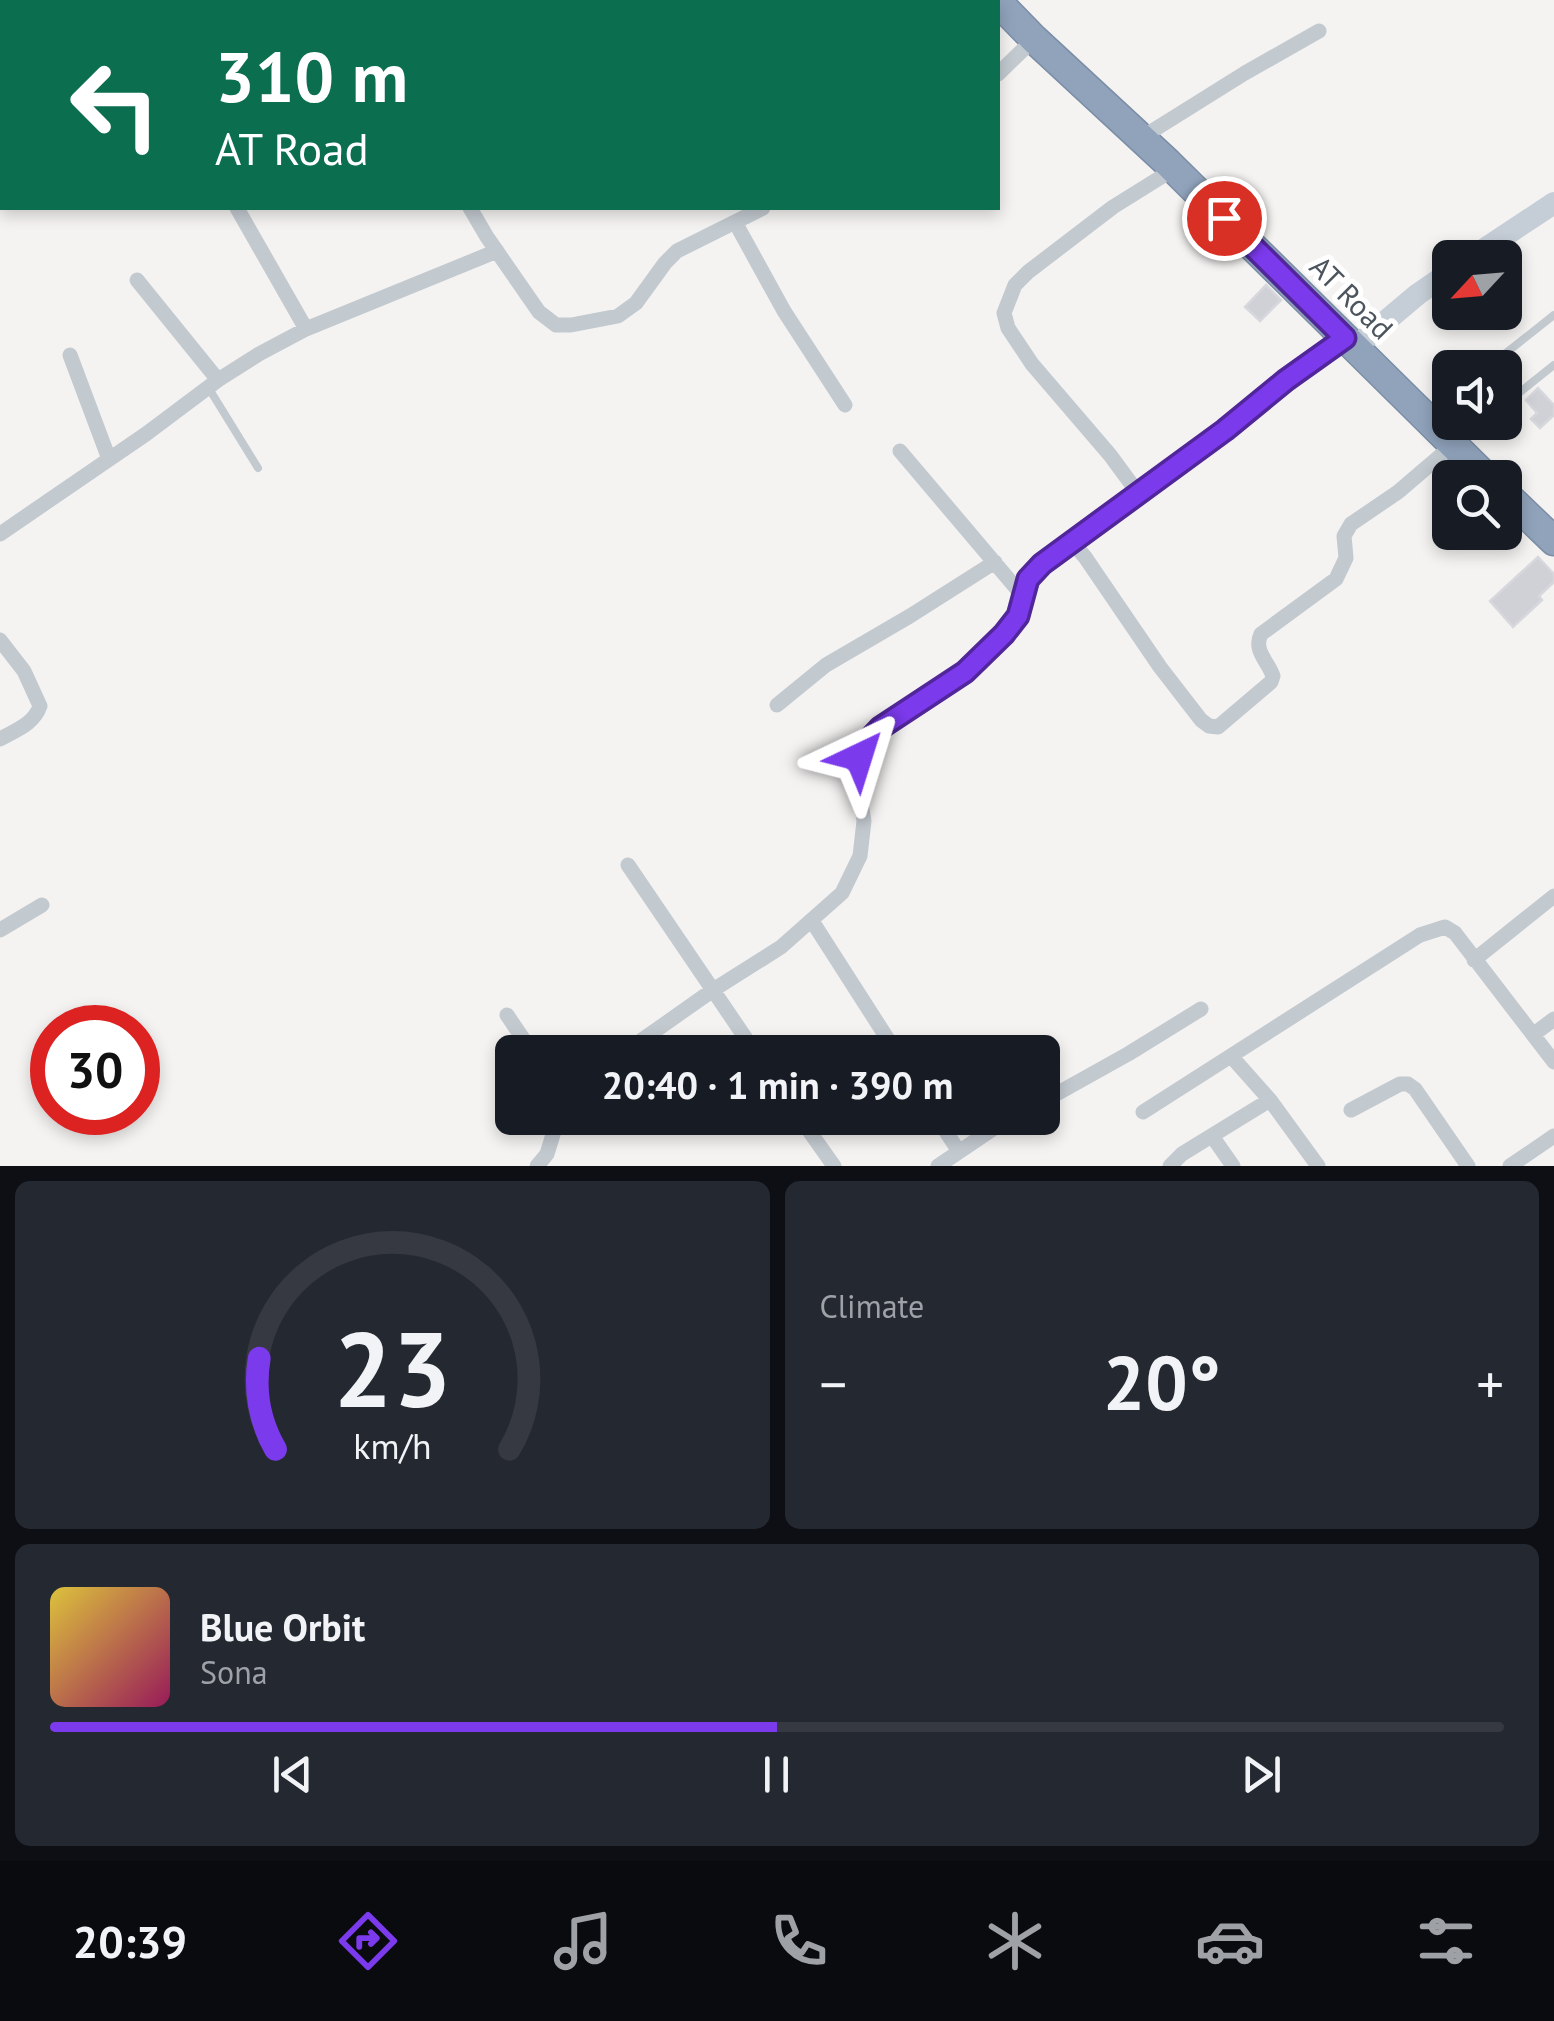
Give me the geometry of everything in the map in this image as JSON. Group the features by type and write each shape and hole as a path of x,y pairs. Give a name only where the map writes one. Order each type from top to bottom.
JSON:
{"highway":[{"name":"AT Road","path":"1000,4 1174,169 1468,460"},
{"path":"1522,510 1554,541"}],"street":[{"path":"1141,138 1244,73 1319,32"},
{"path":"1000,72 1034,39"},
{"path":"1138,493 1110,454 1032,364 1008,328 1004,313 1015,285 1028,272 1113,207 1174,169"},
{"path":"1498,240 1554,202"},
{"path":"239,210 306,329"},
{"path":"471,210 539,312 556,325 571,326 618,316 636,303 677,251 760,210"},
{"path":"735,222 784,312 845,405"},
{"path":"0,534 259,354 306,329 498,251"},
{"path":"137,280 213,384"},
{"path":"649,1035 781,947 842,893 860,856 864,821 856,775 865,744 880,728 965,672 1004,634 1018,616 1028,579 1042,564 1225,430 1286,380 1350,343 1432,284"},
{"path":"70,354 109,458"},
{"path":"1071,542 1085,556 1160,668 1202,720 1218,727 1272,682 1274,676 1259,652 1258,638 1340,574 1346,558 1344,536 1351,524 1398,492 1453,445"},
{"path":"900,451 1022,595"},
{"path":"776,705 826,665 994,562"},
{"path":"0,640 24,670 40,706 28,723 0,739"},
{"path":"628,865 744,1035"},
{"path":"1474,960 1554,896"},
{"path":"0,930 42,905"},
{"path":"812,921 885,1035"},
{"path":"1143,1112 1433,929 1445,927 1455,934 1554,1062"},
{"path":"1060,1092 1200,1009"},
{"path":"506,1015 520,1035"},
{"path":"1534,1034 1554,1019"},
{"path":"1231,1056 1270,1100 1318,1166"},
{"path":"1351,1110 1400,1084 1408,1084 1468,1166"},
{"path":"1170,1166 1182,1154 1270,1100"},
{"path":"538,1166 553,1135"},
{"path":"812,1135 834,1166"},
{"path":"949,1135 958,1150"},
{"path":"938,1166 982,1135"},
{"path":"1212,1136 1233,1166"},
{"path":"1516,1164 1554,1136"}],"lane":[{"path":"1510,350 1554,315"},
{"path":"1522,390 1554,365"},
{"path":"213,384 258,468"},
{"path":"1424,416 1432,410"},
{"path":"1453,445 1459,440"}],"building":[{"path":"1266,285 1281,300 1260,321 1245,307"},
{"path":"1538,388 1554,405 1554,415 1540,428 1531,419 1537,413 1526,400"},
{"path":"1538,557 1554,574 1554,582 1539,596 1542,600 1513,627 1490,601"}],"route":[{"path":"859,757 880,728 965,672 1004,634 1018,616 1028,579 1042,564 1345,338 1224,218"}]}
